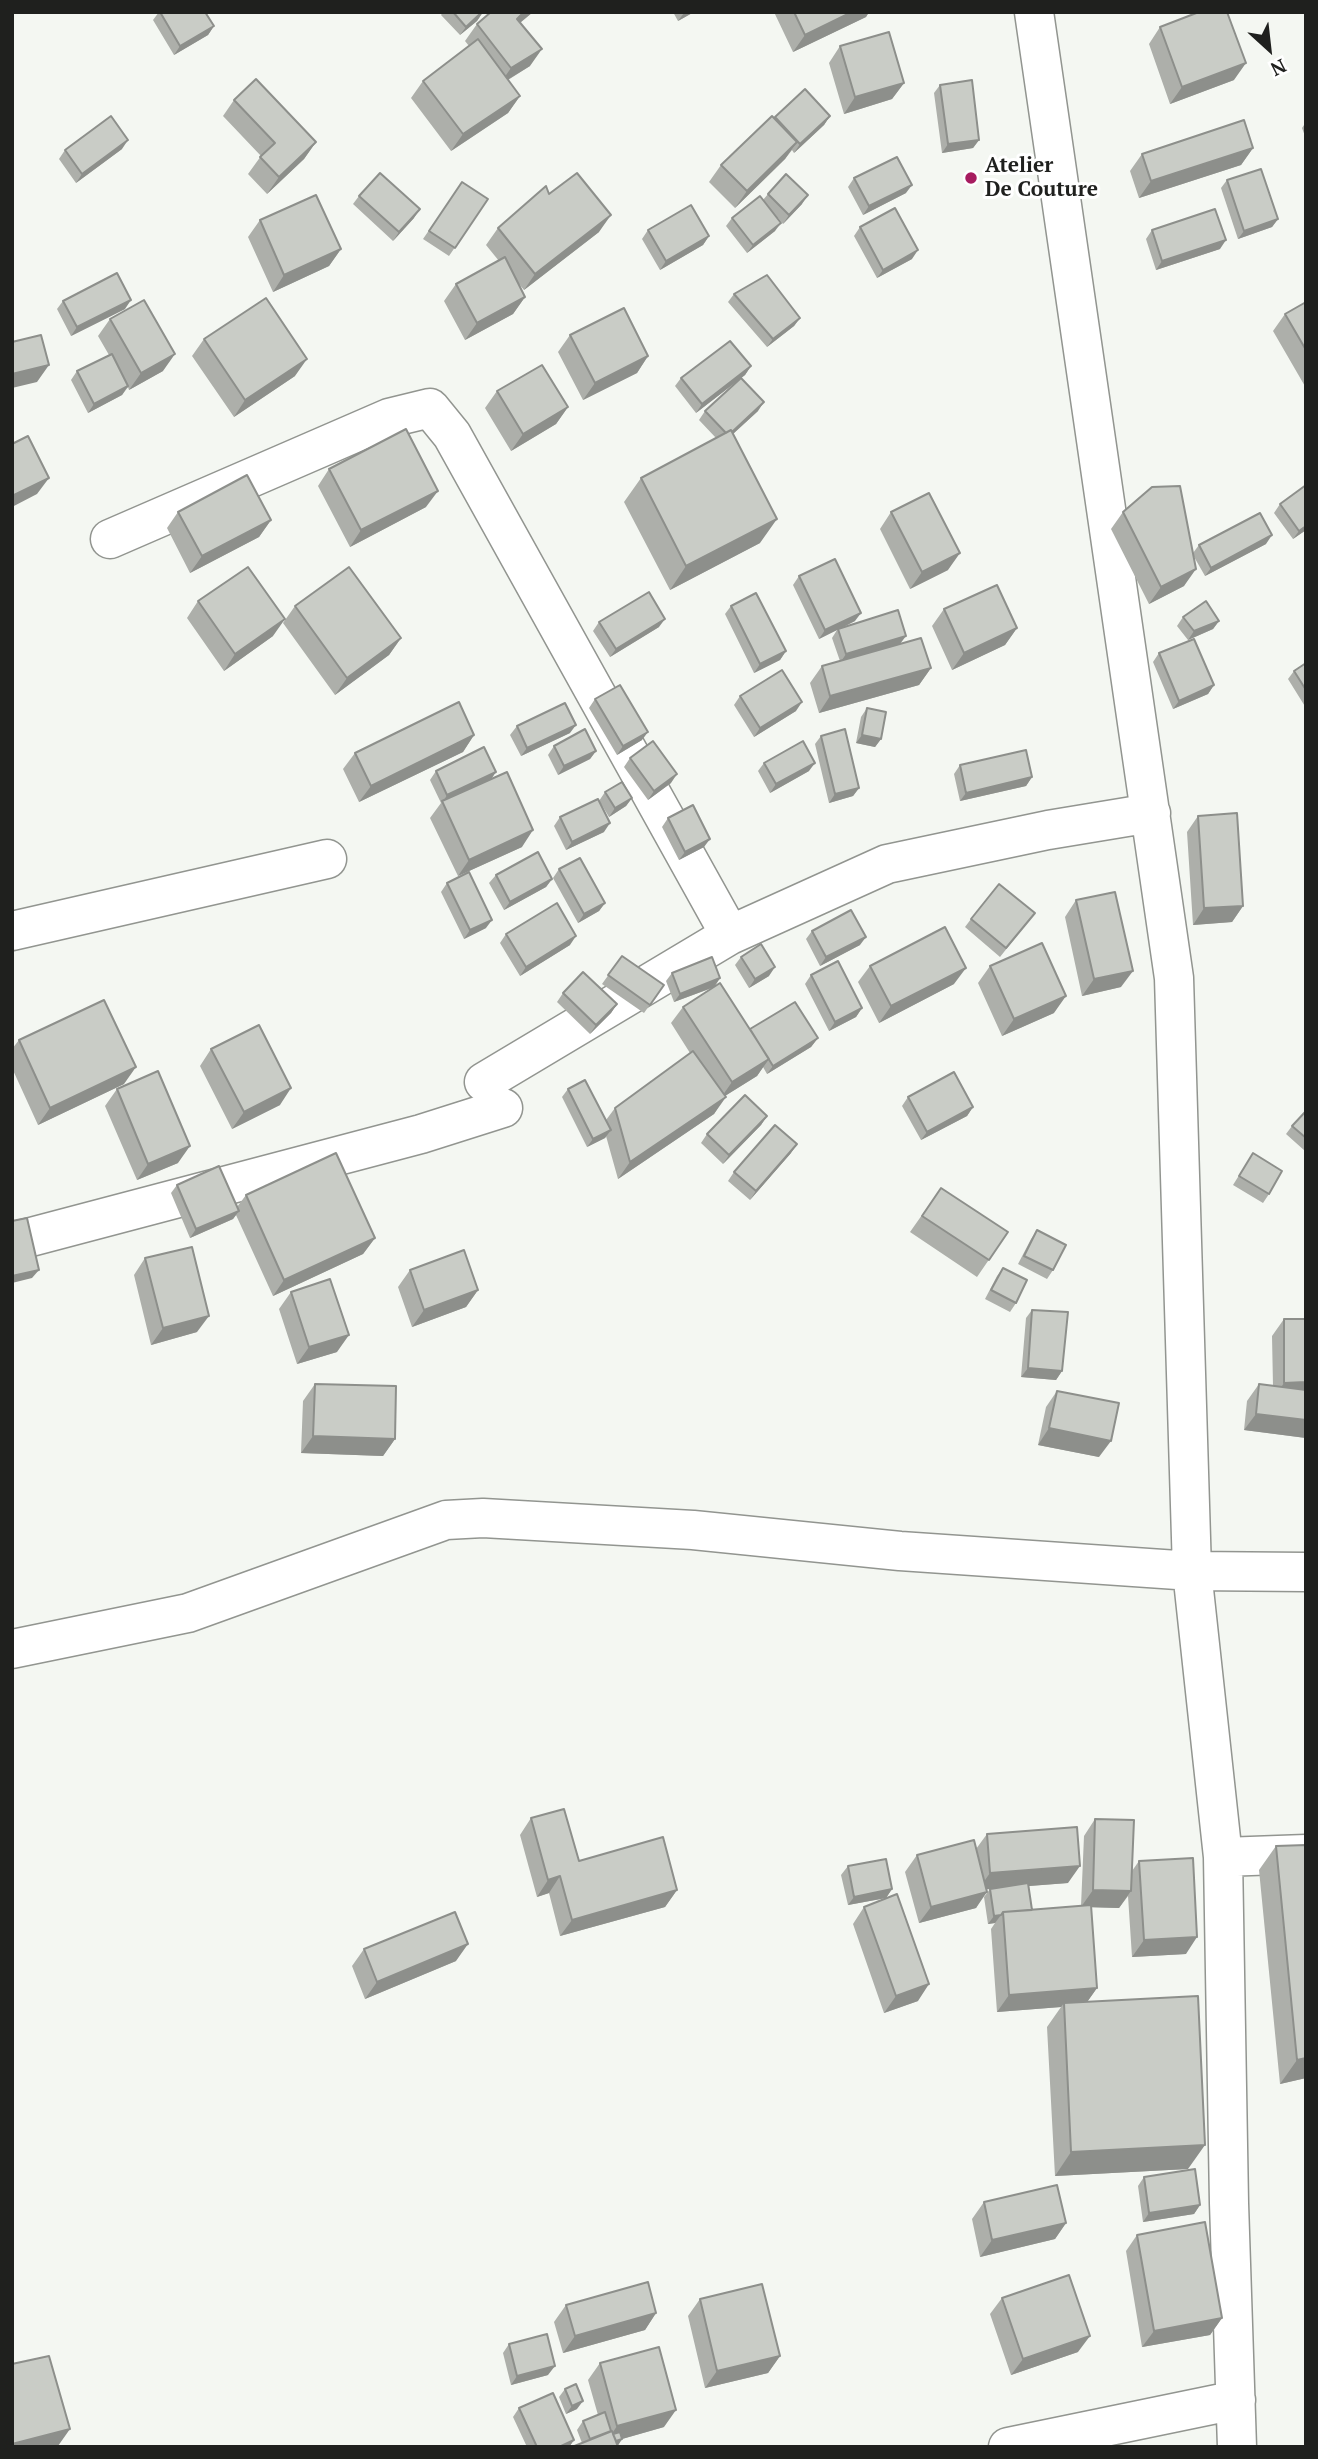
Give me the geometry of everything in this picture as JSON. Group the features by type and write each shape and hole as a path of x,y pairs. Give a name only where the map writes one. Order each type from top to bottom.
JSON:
{"street":[{"path":"1034,12 1174,978 1192,1570 1223,1857 1229,2203 1237,2447"},
{"path":"110,539 389,418 430,408 458,447 730,935"},
{"path":"12,1242 421,1134 494,1095 730,935 887,864 1048,830 1151,813"},
{"path":"12,931 327,859"},
{"path":"12,1649 188,1613 446,1520 483,1518 693,1530 900,1551 1192,1570 1306,1572"},
{"path":"1223,1857 1306,1854"},
{"path":"1008,2447 1236,2400"}],"building":[{"path":"160,12 205,12 214,26 180,46"},
{"path":"453,12 482,12 466,27"},
{"path":"491,12 524,12 517,19 542,49 511,68 477,24"},
{"path":"794,12 852,12 805,35"},
{"path":"1199,12 1227,12 1246,63 1182,87 1160,27"},
{"path":"889,32 904,83 855,97 840,46"},
{"path":"478,39 520,96 463,134 423,81"},
{"path":"256,79 316,142 279,177 260,157 275,143 234,100"},
{"path":"972,80 979,140 948,144 940,85"},
{"path":"805,89 830,116 800,144 775,117"},
{"path":"111,116 128,140 82,174 65,150"},
{"path":"772,116 797,142 747,191 721,165"},
{"path":"1244,120 1253,148 1151,181 1142,154"},
{"path":"897,157 912,185 869,206 854,178"},
{"path":"1261,169 1278,219 1244,231 1227,180"},
{"path":"380,173 420,209 399,232 359,196"},
{"path":"577,173 611,215 535,274 498,228 546,186 549,194"},
{"path":"786,174 808,195 789,215 768,194"},
{"path":"462,182 488,199 455,248 429,231"},
{"path":"316,195 341,249 284,275 260,220"},
{"path":"760,196 781,223 753,245 732,218"},
{"path":"691,205 709,236 666,261 648,230"},
{"path":"895,208 918,250 883,270 860,227"},
{"path":"1215,209 1226,240 1162,261 1152,230"},
{"path":"505,257 525,297 477,323 456,284"},
{"path":"117,273 131,300 77,327 63,301"},
{"path":"767,275 800,318 773,339 734,294"},
{"path":"266,298 307,359 245,400 204,339"},
{"path":"144,300 175,354 141,373 110,319"},
{"path":"1306,302 1306,350 1285,314"},
{"path":"624,308 648,356 595,383 570,335"},
{"path":"41,335 49,365 12,374 12,342"},
{"path":"730,341 751,366 702,404 681,378"},
{"path":"112,354 128,386 94,404 77,371"},
{"path":"542,365 568,407 523,434 497,391"},
{"path":"741,378 764,402 732,432 731,430 726,433 705,411"},
{"path":"406,429 438,491 361,530 329,469"},
{"path":"731,430 777,519 686,566 641,478"},
{"path":"28,436 49,478 12,496 12,444"},
{"path":"247,475 271,520 202,556 178,512"},
{"path":"1306,485 1306,526 1299,531 1280,504"},
{"path":"1180,486 1196,569 1161,587 1123,512 1152,487"},
{"path":"929,493 960,553 922,572 891,512"},
{"path":"1260,513 1272,535 1211,568 1199,545"},
{"path":"835,559 861,613 825,630 799,576"},
{"path":"248,567 285,619 235,654 198,601"},
{"path":"349,567 401,638 347,678 295,606"},
{"path":"997,585 1017,628 964,653 944,609"},
{"path":"649,592 665,619 616,649 599,622"},
{"path":"756,593 786,651 760,664 731,606"},
{"path":"1206,601 1219,621 1194,631 1183,617"},
{"path":"898,610 906,636 846,654 838,629"},
{"path":"921,638 931,668 830,696 822,666"},
{"path":"1194,639 1214,685 1179,701 1159,653"},
{"path":"1306,663 1306,690 1294,671"},
{"path":"782,670 802,702 760,728 740,696"},
{"path":"620,685 648,732 623,746 595,699"},
{"path":"459,702 474,735 371,786 355,753"},
{"path":"565,703 576,725 527,748 517,726"},
{"path":"867,708 886,712 881,739 862,735"},
{"path":"585,729 596,751 564,766 554,746"},
{"path":"845,729 859,788 835,794 821,736"},
{"path":"653,741 677,774 654,791 630,758"},
{"path":"803,741 815,763 776,784 764,763"},
{"path":"484,747 496,772 447,795 436,771"},
{"path":"1026,750 1032,777 966,793 960,765"},
{"path":"507,772 533,830 469,860 442,801"},
{"path":"622,782 632,798 615,808 605,792"},
{"path":"598,799 610,823 572,842 560,817"},
{"path":"693,805 710,839 685,852 668,818"},
{"path":"1237,813 1243,906 1204,908 1198,816"},
{"path":"538,852 552,879 510,902 496,875"},
{"path":"580,858 605,903 584,914 559,869"},
{"path":"469,872 492,920 470,930 447,883"},
{"path":"999,884 1035,913 1006,948 971,919"},
{"path":"1115,892 1133,971 1094,979 1076,900"},
{"path":"557,903 576,936 526,967 506,934"},
{"path":"851,910 866,937 826,957 812,931"},
{"path":"945,927 966,968 891,1006 870,966"},
{"path":"1042,943 1066,996 1014,1019 990,966"},
{"path":"761,944 775,967 755,979 741,957"},
{"path":"622,956 664,985 650,1005 608,975"},
{"path":"712,957 720,978 680,994 672,973"},
{"path":"838,961 862,1008 835,1022 811,975"},
{"path":"583,972 617,1004 596,1025 563,993"},
{"path":"720,983 769,1059 732,1082 683,1007"},
{"path":"104,1000 136,1067 50,1108 19,1040"},
{"path":"795,1002 818,1038 773,1066 750,1029"},
{"path":"259,1025 291,1088 244,1112 211,1049"},
{"path":"693,1051 726,1097 630,1162 615,1108"},
{"path":"158,1071 190,1146 148,1164 117,1089"},
{"path":"954,1072 973,1107 927,1132 908,1097"},
{"path":"585,1080 611,1130 593,1139 568,1089"},
{"path":"745,1095 767,1116 729,1155 707,1134"},
{"path":"1306,1111 1306,1138 1292,1126"},
{"path":"775,1125 797,1144 756,1191 734,1172"},
{"path":"336,1153 375,1238 284,1280 246,1195"},
{"path":"1253,1153 1282,1171 1269,1194 1239,1176"},
{"path":"219,1166 239,1211 196,1229 177,1185"},
{"path":"941,1188 1008,1232 989,1260 922,1216"},
{"path":"27,1218 39,1270 12,1276 12,1221"},
{"path":"1037,1230 1066,1245 1053,1270 1024,1256"},
{"path":"192,1247 209,1316 163,1328 145,1258"},
{"path":"464,1250 478,1290 424,1310 410,1270"},
{"path":"1003,1268 1027,1280 1016,1303 991,1290"},
{"path":"330,1279 349,1335 309,1347 291,1292"},
{"path":"1032,1310 1068,1312 1062,1371 1028,1368"},
{"path":"1284,1319 1306,1319 1306,1382 1284,1383"},
{"path":"315,1384 396,1386 395,1439 313,1436"},
{"path":"1259,1384 1306,1390 1306,1420 1256,1414"},
{"path":"1057,1391 1119,1403 1111,1441 1049,1428"},
{"path":"564,1809 579,1861 663,1837 677,1890 572,1920 560,1876 548,1880 531,1818"},
{"path":"1095,1819 1134,1820 1131,1891 1093,1890"},
{"path":"1077,1827 1080,1866 990,1873 987,1834"},
{"path":"974,1840 987,1892 931,1907 917,1855"},
{"path":"1306,1845 1306,2058 1297,2060 1276,1846"},
{"path":"1193,1858 1197,1937 1144,1940 1139,1861"},
{"path":"886,1859 892,1889 854,1897 848,1866"},
{"path":"1028,1883 1032,1910 1003,1912 994,1916 990,1889"},
{"path":"897,1894 929,1984 896,1996 864,1907"},
{"path":"1091,1905 1097,1988 1009,1995 1003,1912"},
{"path":"455,1912 468,1944 377,1982 364,1949"},
{"path":"1198,1996 1205,2145 1071,2152 1064,2003"},
{"path":"1195,2169 1200,2205 1149,2213 1144,2177"},
{"path":"1057,2185 1066,2223 992,2240 984,2202"},
{"path":"1205,2222 1222,2318 1154,2331 1137,2235"},
{"path":"1069,2275 1090,2336 1023,2359 1002,2298"},
{"path":"648,2282 656,2313 575,2336 566,2305"},
{"path":"762,2284 780,2356 717,2371 700,2299"},
{"path":"547,2334 555,2366 517,2376 509,2344"},
{"path":"659,2347 676,2410 617,2426 600,2363"},
{"path":"49,2356 70,2429 12,2444 12,2364"},
{"path":"576,2384 583,2401 572,2406 565,2389"},
{"path":"553,2393 574,2440 559,2447 537,2447 519,2408"},
{"path":"605,2412 611,2431 590,2439 583,2421"},
{"path":"612,2431 618,2447 572,2447"},
{"path":"620,2432 622,2439 616,2441 613,2434"}],"place":[{"name":"Atelier De Couture","path":"971,178"}]}
